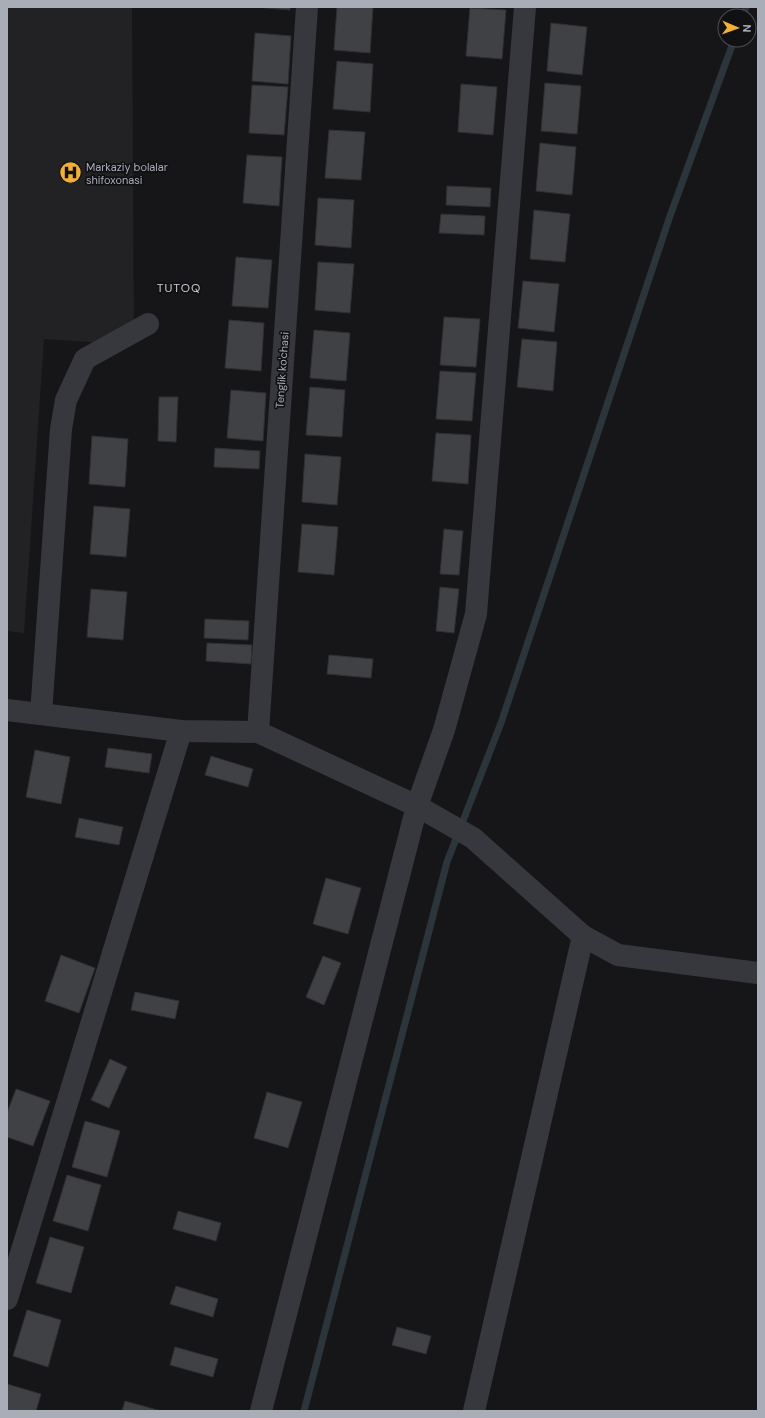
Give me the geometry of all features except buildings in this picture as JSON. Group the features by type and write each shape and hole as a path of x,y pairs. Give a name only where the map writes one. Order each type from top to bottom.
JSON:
{"street":[{"name":"Tenglik ko'chasi","path":"258,732 307,7"},
{"path":"261,1411 417,806 444,730 476,614 525,7"},
{"path":"41,714 61,429 66,400 85,359 148,324"},
{"path":"7,710 181,731 258,732 417,806 473,838 583,936 618,955 758,973"},
{"path":"7,1299 181,731"},
{"path":"474,1411 583,936"}],"shaded area":[{"name":"Markaziy bolalar shifoxonasi","path":"7,7 132,7 134,345 44,339 24,633 7,631"}],"waterway":[{"path":"304,1411 447,862 501,723 670,216 731,48"}],"place":[{"name":"Markaziy bolalar shifoxonasi","path":"70,173"}],"district":[{"name":"TUTOQ","path":"179,288"}]}
